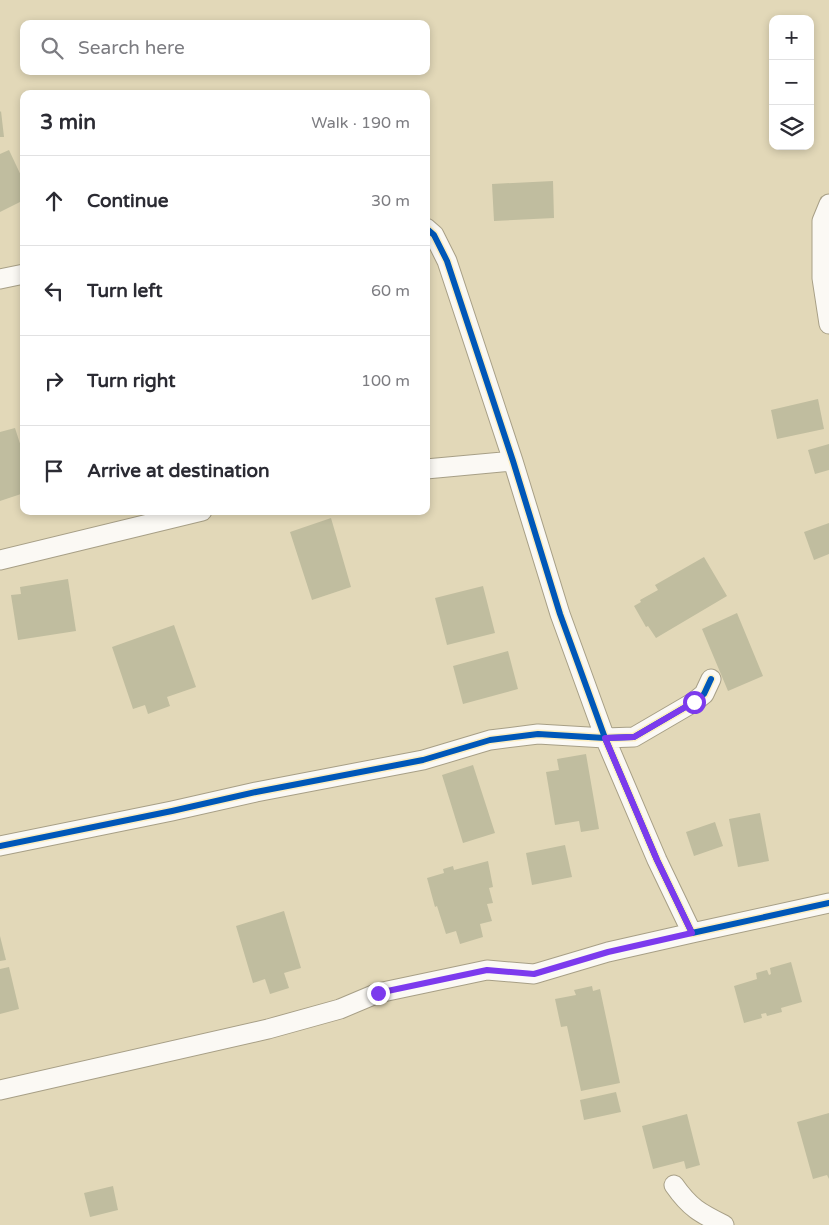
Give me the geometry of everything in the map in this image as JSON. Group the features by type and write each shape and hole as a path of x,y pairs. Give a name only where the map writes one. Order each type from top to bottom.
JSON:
{"street":[{"path":"829,204 822,221 822,278 829,324"},
{"path":"430,232 434,235 447,260 513,461 560,614 605,738 657,860 692,933"},
{"path":"0,279 20,275"},
{"path":"430,469 513,461"},
{"path":"0,560 186,515"},
{"path":"0,846 256,792 423,760 490,740 538,734 605,738 634,737 694,702 704,694 711,679"},
{"path":"0,1090 268,1029 340,1009 378,993 487,970 534,974 608,952 829,903"},
{"path":"674,1185 683,1198 696,1211 724,1225"}],"building":[{"path":"1,111 4,137 0,137"},
{"path":"9,150 20,173 20,202 0,212 0,154"},
{"path":"553,181 554,218 494,221 492,184"},
{"path":"818,399 824,429 777,439 771,410"},
{"path":"15,428 20,444 20,494 0,501 0,432"},
{"path":"829,444 829,470 815,474 808,450"},
{"path":"331,518 351,587 312,600 290,532"},
{"path":"829,523 829,554 814,560 804,532"},
{"path":"704,557 727,596 656,638 648,626 646,627 634,606 641,602 640,600 658,590 655,585"},
{"path":"68,579 76,631 18,640 11,595 21,594 20,587"},
{"path":"483,586 495,633 447,645 435,598"},
{"path":"737,613 763,676 728,691 702,629"},
{"path":"174,625 196,687 167,697 170,706 148,714 145,705 133,709 112,647"},
{"path":"508,651 518,689 463,704 453,666"},
{"path":"586,754 599,829 581,832 579,821 555,825 546,772 559,770 557,759"},
{"path":"473,765 495,833 463,843 442,775"},
{"path":"760,813 769,861 738,867 729,819"},
{"path":"715,822 723,846 694,856 686,832"},
{"path":"565,845 572,877 532,885 526,853"},
{"path":"488,861 493,887 489,888 493,903 487,904 492,921 480,924 483,937 460,944 456,931 446,934 437,906 435,907 427,878 444,873 443,869 453,866 454,870"},
{"path":"284,911 301,968 284,973 289,988 270,994 265,979 253,983 236,926"},
{"path":"0,936 6,960 0,961"},
{"path":"791,962 802,1002 781,1008 782,1012 767,1016 766,1013 761,1014 762,1018 744,1023 734,986 757,979 756,973 767,970 769,975 771,974 770,968"},
{"path":"9,967 19,1009 0,1014 0,969"},
{"path":"592,986 593,991 600,989 620,1083 581,1091 567,1026 561,1027 555,999 576,995 574,990"},
{"path":"616,1092 621,1112 584,1120 580,1100"},
{"path":"829,1113 829,1179 827,1175 813,1179 797,1122"},
{"path":"687,1114 700,1165 686,1169 684,1161 653,1169 642,1126"},
{"path":"113,1186 118,1210 90,1217 84,1193"}],"cycle path":[{"path":"430,232 434,235 447,261 513,461 560,614 605,738 657,860 692,933 829,903"},
{"path":"0,846 256,792 423,760 490,740 538,734 605,738 634,737 694,702 704,694 711,679"}],"route":[{"path":"378,993 487,970 534,974 608,952 692,933 657,860 605,738 634,737 694,702"}]}
